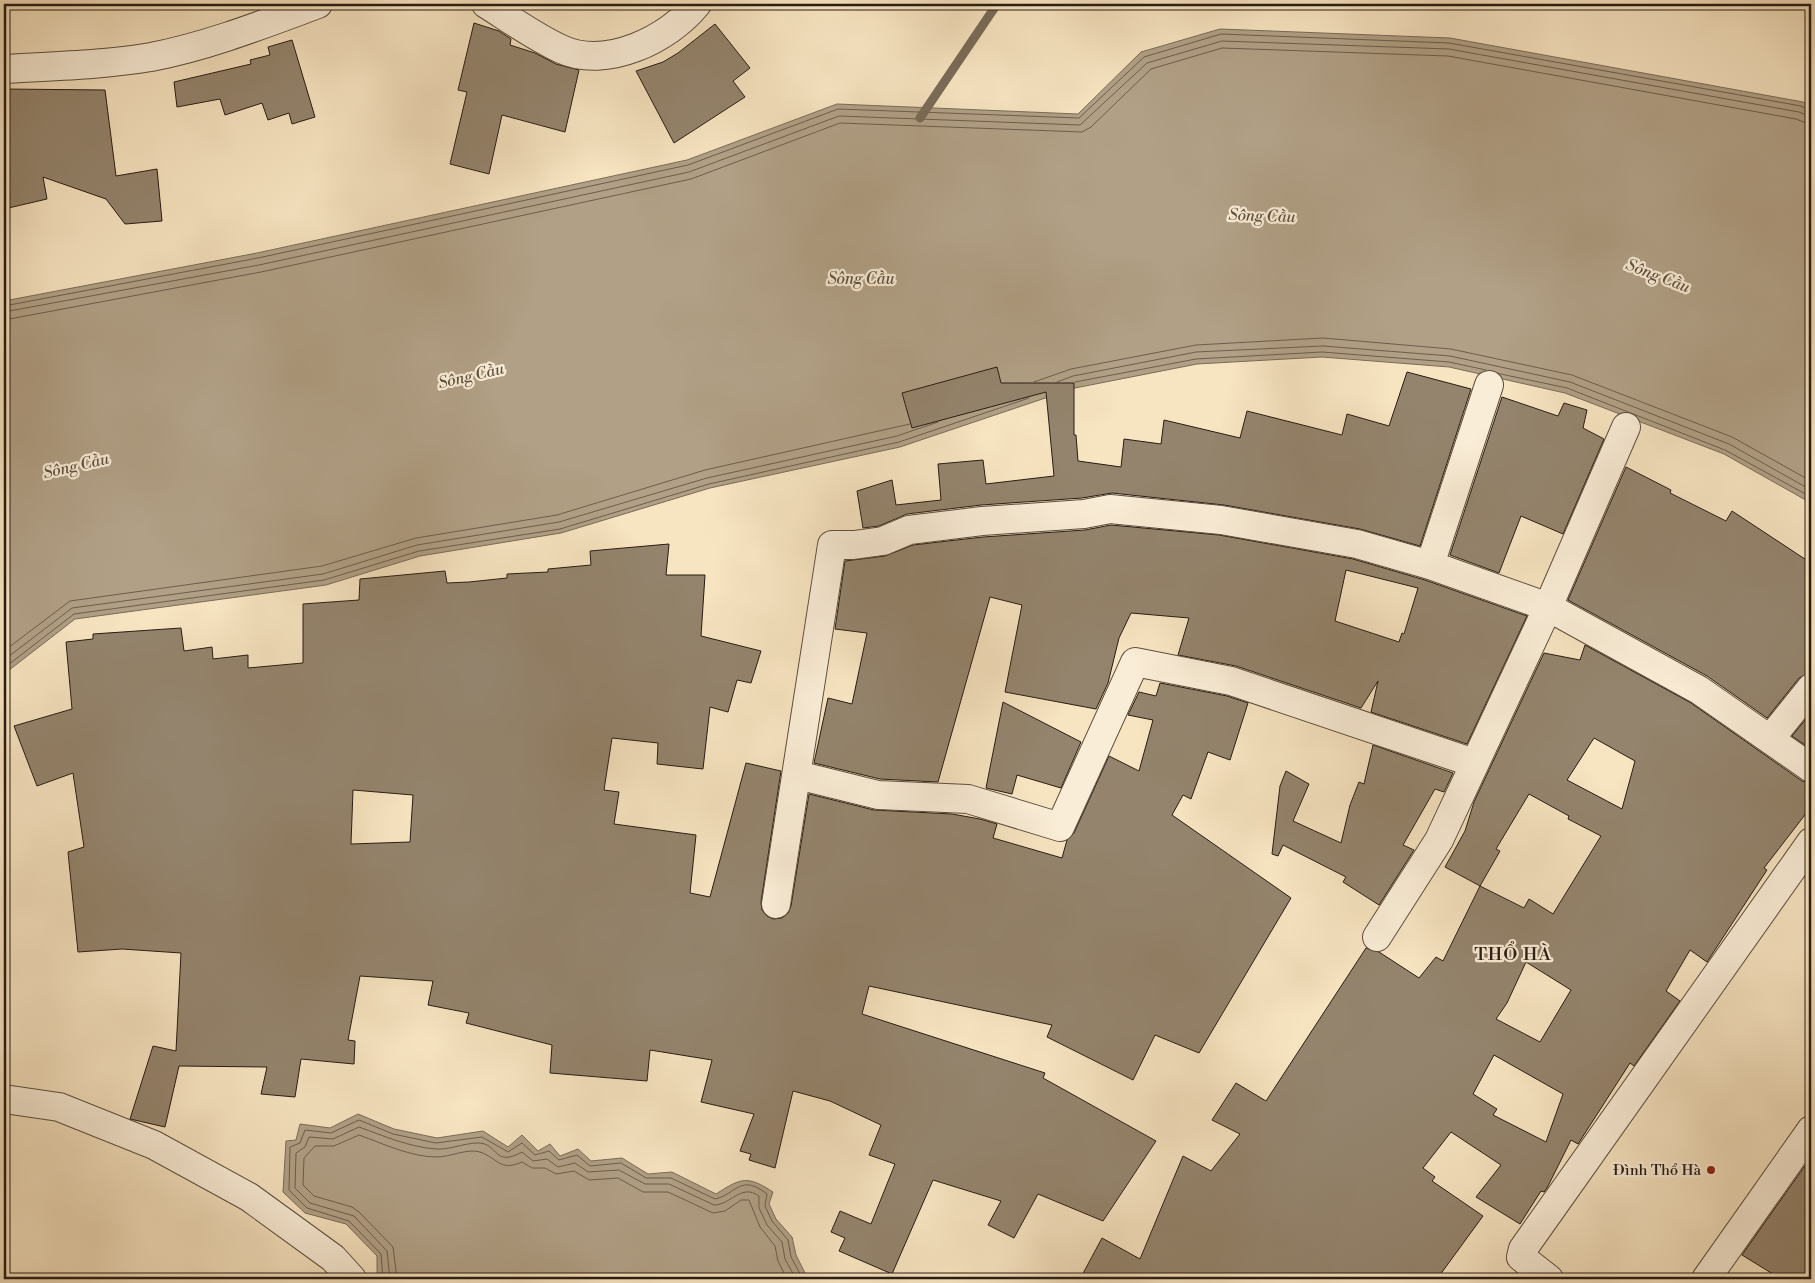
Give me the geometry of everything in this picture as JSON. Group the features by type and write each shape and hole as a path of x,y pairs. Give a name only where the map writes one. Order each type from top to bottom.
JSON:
{"street":[{"path":"4,69 90,65 152,56 207,42 318,4"},
{"path":"486,4 562,50 578,54 610,55 635,49 659,35 684,19 697,4"},
{"path":"1430,565 1489,385"},
{"path":"1377,937 1439,840 1548,607 1626,427"},
{"path":"776,904 832,544 854,545 883,541 909,530 982,521 1084,514 1110,509 1221,520 1357,544 1430,565 1548,607 1699,690 1811,768"},
{"path":"797,775 878,795 968,799 1060,826 1135,662 1231,681 1474,763"},
{"path":"1770,739 1811,688"},
{"path":"1549,1279 1521,1257 1523,1249 1811,842"},
{"path":"4,1099 59,1107 154,1145 249,1197 333,1258 352,1279"},
{"path":"1706,1279 1811,1130"}],"water":[{"name":"Sông Cầu","path":"1220,29 1450,38 1803,102 1811,107 1811,503 1724,454 1565,393 1449,367 1322,357 1197,364 1075,388 900,447 710,488 561,533 420,556 326,585 75,619 4,674 4,301 257,253 687,160 837,104 1078,114 1141,52"},
{"path":"358,1114 394,1129 437,1138 483,1131 508,1147 522,1135 538,1151 550,1144 560,1156 578,1149 591,1161 622,1158 648,1174 672,1172 716,1194 738,1182 750,1181 757,1183 773,1192 769,1204 776,1219 792,1237 796,1255 808,1279 380,1279 377,1276 377,1256 346,1224 305,1213 283,1192 286,1141 296,1140 300,1124 330,1128"}],"building":[{"path":"474,23 499,31 511,39 510,45 535,53 556,64 579,70 565,132 502,115 489,174 450,164 467,92 458,90"},
{"path":"715,24 750,68 733,81 745,97 674,143 636,71 663,62 678,53"},
{"path":"292,40 315,117 292,124 289,113 268,120 262,103 225,115 220,99 177,107 174,82 251,64 250,60 270,55 268,47"},
{"path":"4,89 105,90 116,176 157,169 162,221 125,224 106,199 43,177 47,199 4,209 4,182 7,182 4,154"},
{"path":"997,367 1001,383 1074,383 1074,435 1076,435 1078,461 1121,467 1124,439 1161,444 1164,420 1240,438 1247,411 1342,435 1347,414 1389,426 1407,372 1471,389 1420,546 1360,529 1224,505 1112,493 1082,498 981,505 907,514 879,526 863,528 857,491 892,480 896,505 941,500 938,464 983,460 986,484 1054,476 1046,392 912,428 902,393"},
{"path":"1502,397 1558,416 1564,403 1587,410 1583,428 1604,439 1563,534 1521,516 1499,573 1450,555"},
{"path":"1626,467 1671,490 1670,493 1726,521 1732,511 1811,563 1811,673 1799,678 1767,718 1707,676 1568,600"},
{"path":"1111,525 1219,535 1353,559 1425,580 1527,616 1467,744 1371,712 1378,681 1361,708 1236,666 1178,655 1189,618 1131,613 1119,638 1108,683 1096,709 1005,692 1022,605 990,597 938,782 880,779 814,763 828,698 852,704 867,633 835,629 845,561 885,556 913,545 983,537 1085,530","holes":["1346,570 1418,588 1404,634 1402,633 1399,642 1335,621"]},
{"path":"669,544 666,575 705,575 701,636 761,651 751,683 737,680 728,712 710,707 703,769 657,764 658,743 612,738 604,790 619,792 614,824 696,835 690,893 710,897 746,763 781,771 761,902 762,910 773,919 782,918 788,913 791,906 809,794 874,810 952,814 980,819 997,824 993,838 1062,858 1067,840 1074,833 1109,756 1139,771 1153,720 1128,715 1139,692 1156,696 1160,683 1227,696 1248,703 1230,760 1208,752 1191,799 1183,795 1172,815 1291,898 1199,1053 1155,1035 1133,1080 1047,1037 1052,1025 869,986 862,1014 1045,1073 1043,1078 1156,1141 1103,1221 1038,1194 1014,1238 988,1225 1001,1201 933,1180 892,1274 839,1251 845,1238 831,1232 840,1211 871,1224 895,1164 869,1155 881,1125 830,1101 793,1091 775,1168 749,1160 751,1154 740,1151 754,1114 701,1102 712,1060 650,1050 647,1081 550,1073 552,1045 466,1023 469,1013 428,1005 433,981 360,976 348,1040 355,1041 354,1064 301,1059 295,1097 261,1094 267,1067 179,1066 165,1127 130,1119 153,1046 176,1051 181,953 122,949 78,952 68,852 84,847 73,773 37,786 14,726 72,709 66,642 93,639 93,634 181,628 184,651 212,647 213,659 248,655 248,668 303,663 303,604 359,600 360,579 445,571 447,583 507,578 507,574 548,572 548,569 591,565 590,551","holes":["353,790 413,795 410,842 351,844"]},
{"path":"1585,645 1691,703 1802,781 1811,783 1811,807 1764,868 1767,870 1707,962 1690,950 1666,991 1680,1001 1634,1066 1630,1063 1578,1144 1571,1140 1547,1188 1544,1192 1541,1191 1520,1224 1476,1197 1501,1165 1451,1132 1423,1168 1435,1177 1432,1181 1483,1216 1437,1279 1080,1279 1102,1238 1140,1259 1183,1156 1211,1171 1240,1134 1212,1120 1236,1083 1266,1101 1366,948 1379,952 1419,978 1436,957 1443,961 1480,886 1445,867 1465,831 1474,802 1544,653 1580,660","holes":["1594,738 1635,761 1622,809 1567,780","1529,794 1569,816 1568,819 1601,836 1553,914 1529,899 1524,908 1480,886 1500,851 1496,849","1526,962 1571,990 1540,1042 1496,1019 1507,1003","1494,1055 1563,1094 1546,1142 1493,1115 1497,1109 1473,1094"]},
{"path":"1003,702 1081,742 1061,788 1017,775 1012,794 986,788"},
{"path":"1811,713 1811,749 1792,736"},
{"path":"1373,745 1453,773 1444,792 1435,789 1403,845 1414,850 1379,905 1343,882 1346,877 1283,845 1278,856 1272,854 1280,786 1286,771 1309,784 1293,821 1341,843 1350,805 1359,782 1364,784"},
{"path":"1811,1157 1811,1279 1781,1279 1742,1255"}],"waterway":[{"path":"920,118 997,4"}],"place":[{"name":"Đình Thổ Hà","path":"1711,1170"}],"district":[{"name":"THỔ HÀ","path":"1513,954"}]}
